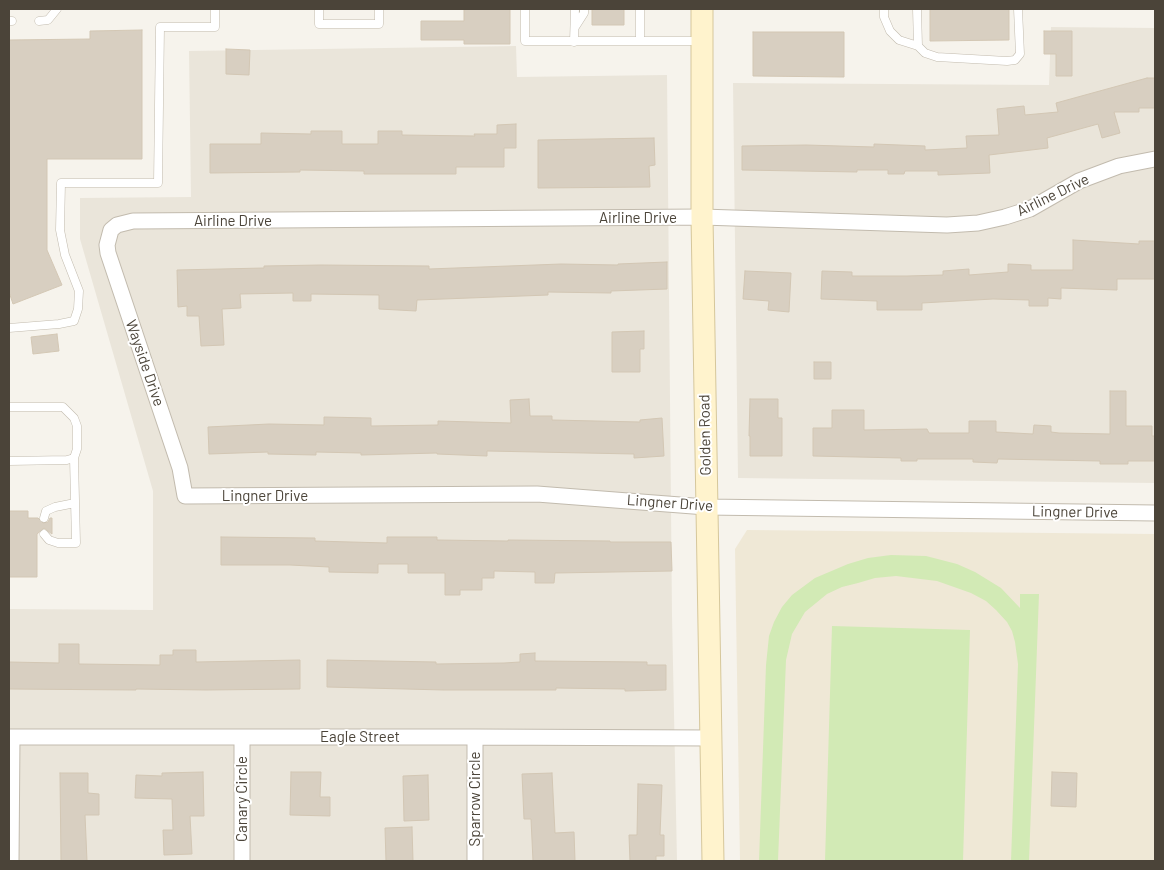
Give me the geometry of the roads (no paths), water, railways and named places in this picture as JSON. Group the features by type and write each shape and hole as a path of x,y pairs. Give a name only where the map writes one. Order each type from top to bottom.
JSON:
{"street":[{"name":"Golden Road","path":"702,9 702,218 713,861"},
{"name":"Airline Drive","path":"111,230 117,225 133,221 702,218 947,225 978,223 1005,218 1030,209 1079,181 1119,166 1155,159"},
{"name":"Wayside Drive","path":"111,230 107,244 108,253 180,468 185,496"},
{"name":"Lingner Drive","path":"185,496 537,494 706,507 1155,514"},
{"name":"Eagle Street","path":"10,737 711,738"},
{"path":"10,737 10,861"},
{"name":"Sparrow Circle","path":"475,737 475,861"},
{"name":"Canary Circle","path":"242,738 242,861"}],"lane":[{"path":"39,21 48,20 57,9"},
{"path":"9,328 74,321 78,309 79,291 65,255 60,230 61,183 158,183 160,27 215,27 215,9"},
{"path":"319,9 319,24 379,24 379,9"},
{"path":"525,9 525,41 702,41"},
{"path":"574,42 575,9"},
{"path":"575,28 584,13 584,9"},
{"path":"639,9 640,41"},
{"path":"884,9 884,17 890,31 900,40 918,46 924,53 937,57 1007,61 1015,60 1020,54 1018,9"},
{"path":"917,9 918,46"},
{"path":"9,407 63,408 74,418 77,426 77,449 74,458 76,543 58,543 49,540 44,534"},
{"path":"9,461 59,461 74,458"},
{"path":"44,518 46,511 75,503"}]}
